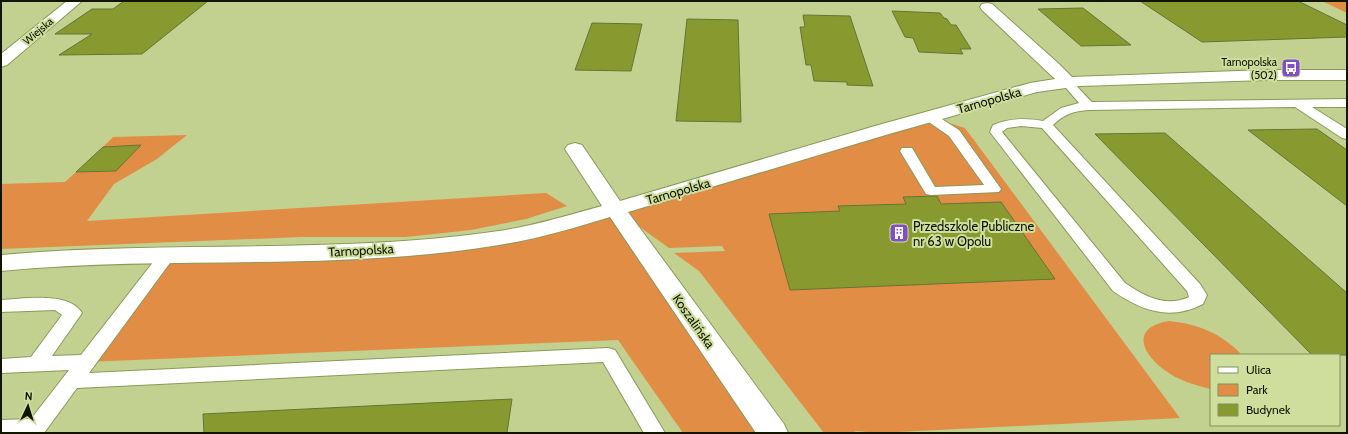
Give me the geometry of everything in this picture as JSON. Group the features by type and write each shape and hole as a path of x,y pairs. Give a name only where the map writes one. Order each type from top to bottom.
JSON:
{"street":[{"name":"Wiejska","path":"1,62 75,1"},
{"path":"987,7 1053,67 1067,82"},
{"name":"Tarnopolska","path":"1,263 54,258 346,252 423,248 500,238 615,209 930,117 1036,88 1067,82 1266,75 1347,75"},
{"name":"Koszalińska","path":"575,149 615,209 773,433"}],"lane":[{"path":"1067,82 1088,106"},
{"path":"1297,103 1347,135"},
{"path":"1046,125 1058,113 1070,108 1088,106 1347,103"},
{"path":"907,151 931,191 994,189 954,133 930,117"},
{"path":"1031,122 1046,125 1194,288 1198,295 1197,300 1180,308 1164,307 1149,304 1134,298 1119,287 996,132 997,128 1006,123 1031,122"},
{"path":"1,429 35,430 166,256"},
{"path":"1,306 58,304 73,313 38,364"},
{"path":"71,381 608,355 655,433"},
{"path":"1,366 86,362"}],"green space":[{"path":"1322,1 1347,1 1347,13"},
{"path":"930,117 965,128 1180,418 878,433 856,431 851,433 824,433 699,271 674,253 725,251 722,246 669,248 616,210 773,433 683,433 618,340 86,362 167,256 492,239"},
{"path":"187,135 157,159 114,184 87,221 546,193 567,206 526,219 471,230 406,237 301,237 1,249 1,184 65,182 76,172 116,171 140,146 103,147 113,137"},
{"path":"1169,321 1199,327 1217,335 1241,354 1210,354 1210,389 1192,384 1168,373 1155,362 1149,354 1145,347 1145,334 1150,328 1157,324"}],"building":[{"path":"124,1 208,1 142,54 59,55 92,34 55,34 92,9 113,9"},
{"path":"1140,1 1298,1 1347,25 1347,37 1202,42"},
{"path":"1083,8 1131,45 1081,46 1038,9"},
{"path":"892,11 940,13 951,25 956,25 971,49 960,49 963,54 919,52 913,38 905,37"},
{"path":"803,15 850,16 873,86 847,85 847,82 814,81 811,65 806,65 800,27 805,27"},
{"path":"687,19 738,20 741,122 676,121"},
{"path":"592,23 642,24 631,71 575,70"},
{"path":"1317,129 1347,150 1347,206 1248,130"},
{"path":"1165,133 1347,293 1347,355 1311,354 1095,134"},
{"path":"141,145 116,171 76,172 103,147"},
{"name":"Przedszkole Publiczne nr 63 w Opolu","path":"937,196 941,204 1001,202 1055,279 790,290 769,214 840,211 838,206 906,204 903,197"},
{"path":"512,399 507,433 204,433 203,414"}],"place":[{"name":"Tarnopolska (502)","path":"1291,68"},
{"name":"Przedszkole Publiczne nr 63 w Opolu","path":"899,233"}]}
